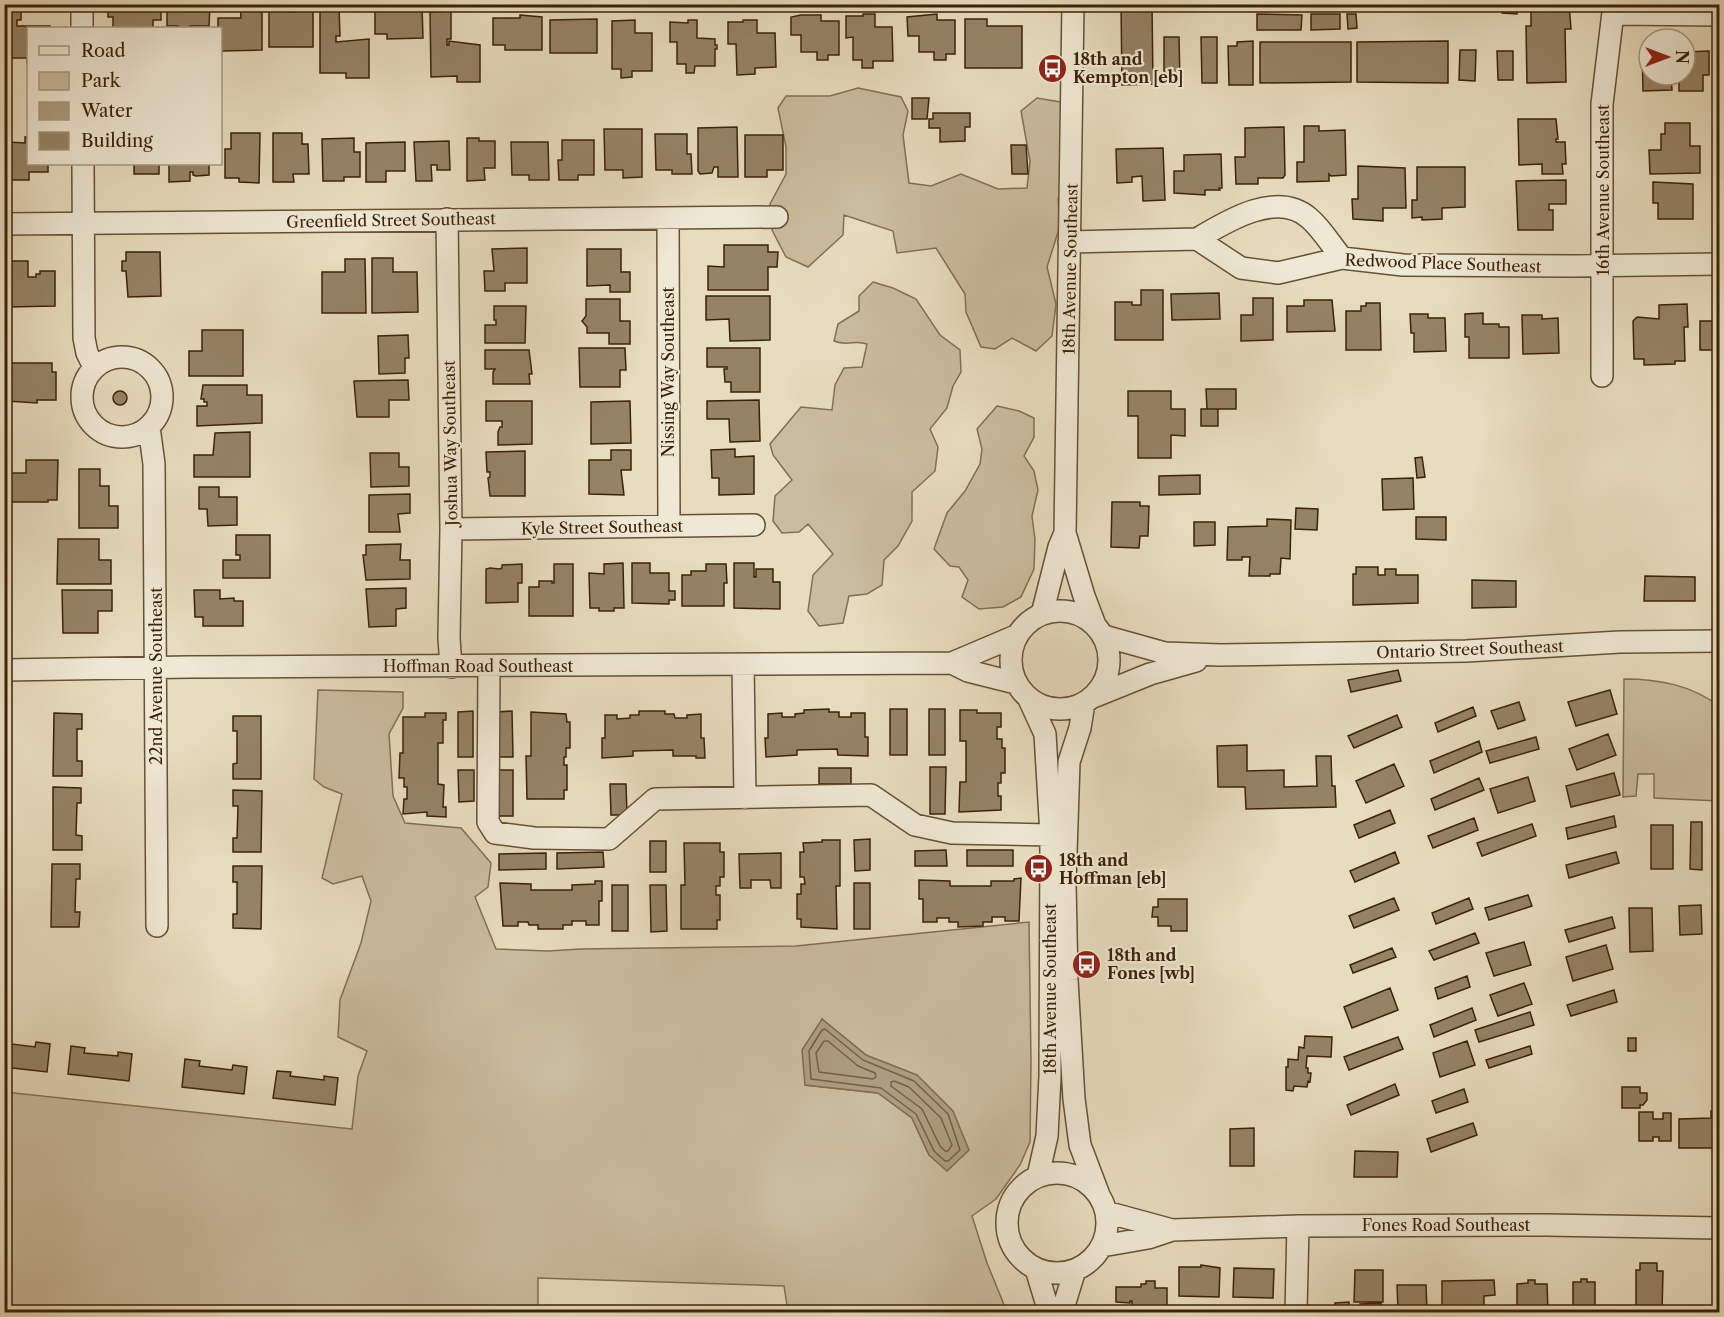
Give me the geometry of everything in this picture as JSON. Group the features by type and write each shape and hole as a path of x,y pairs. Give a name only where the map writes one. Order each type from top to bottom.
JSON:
{"street":[{"path":"82,4 82,27"},
{"name":"18th Avenue Southeast","path":"1073,4 1065,533 1084,596 1100,631"},
{"path":"1614,10 1719,15"},
{"name":"16th Avenue Southeast","path":"1602,376 1602,104 1614,10"},
{"path":"83,165 84,338 87,353 94,367"},
{"path":"1069,242 1197,239 1229,219 1251,211 1293,208 1309,218 1342,258"},
{"name":"Greenfield Street Southeast","path":"4,224 777,217"},
{"name":"Nissing Way Southeast","path":"668,218 669,526"},
{"name":"Joshua Way Southeast","path":"447,219 451,529 448,638 451,667"},
{"name":"Redwood Place Southeast","path":"1197,239 1241,268 1278,273 1342,258 1403,265 1719,264"},
{"path":"124,357 134,358 152,370 158,378 162,399 160,409 149,427 140,433 120,438 110,436 92,425 86,416 81,395 87,375 94,367 103,361 124,357"},
{"name":"22nd Avenue Southeast","path":"149,427 154,464 157,926"},
{"name":"Kyle Street Southeast","path":"451,529 754,525"},
{"name":"18th Avenue Southeast","path":"1042,614 1059,547 1065,533"},
{"path":"1059,609 1084,616 1100,631 1110,660 1104,683 1088,700 1070,708 1055,709 1040,705 1022,690 1012,667 1012,650 1018,635 1028,622 1042,614 1059,609"},
{"name":"Ontario Street Southeast","path":"1100,631 1165,653 1220,655 1466,651 1620,642 1719,641"},
{"name":"Hoffman Road Southeast","path":"4,670 952,663 1018,635"},
{"name":"Ontario Street Southeast","path":"1088,700 1150,674 1220,655"},
{"name":"Hoffman Road Southeast","path":"952,663 1022,690"},
{"path":"743,665 745,798"},
{"path":"489,666 488,822 495,833 534,838 609,839 655,799 871,795 915,825 952,833 1052,835"},
{"name":"18th Avenue Southeast","path":"1022,690 1045,734 1052,835 1049,1100 1047,1136 1038,1176"},
{"name":"18th Avenue Southeast","path":"1088,700 1069,762 1065,883 1067,980 1074,1099 1080,1145 1102,1204"},
{"path":"1055,1172 1072,1175 1087,1183 1102,1204 1107,1229 1102,1246 1090,1260 1075,1270 1056,1274 1036,1269 1020,1258 1010,1241 1006,1222 1010,1203 1022,1186 1038,1176 1055,1172"},
{"name":"Fones Road Southeast","path":"1102,1204 1172,1230"},
{"name":"Fones Road Southeast","path":"1102,1246 1148,1238 1172,1230 1298,1226 1546,1225 1719,1228"},
{"path":"1296,1312 1298,1226"},
{"path":"1036,1269 1049,1312"},
{"path":"1062,1312 1075,1270"}],"green space":[{"path":"858,88 901,97 908,111 903,135 909,183 931,186 961,174 998,189 1027,188 1030,161 1021,111 1037,98 1072,104 1072,164 1058,199 1060,226 1047,267 1056,304 1052,336 1036,351 1012,338 995,349 981,347 966,312 965,294 936,248 897,253 893,231 844,215 843,235 808,267 786,257 772,230 775,222 770,204 786,174 786,147 778,108 786,96 830,96"},
{"path":"873,282 916,299 940,335 960,350 961,372 953,386 947,408 930,429 938,447 935,471 912,492 912,521 898,546 884,560 882,585 867,594 849,596 843,623 819,626 808,611 813,575 833,554 808,524 799,532 782,533 773,521 775,496 792,480 773,455 770,444 801,407 832,410 835,385 844,368 862,367 867,344 834,341 838,324 859,311 859,296"},
{"path":"997,406 1019,411 1034,418 1034,437 1024,456 1034,471 1038,490 1032,516 1035,539 1034,569 1021,597 1003,607 979,609 962,597 968,580 959,567 950,566 934,549 947,513 965,491 980,464 982,449 977,429"},
{"path":"1624,679 1650,680 1686,688 1719,706 1719,801 1654,798 1654,774 1638,774 1636,796 1623,797"},
{"path":"318,690 403,692 403,708 389,734 393,796 405,823 461,828 491,863 488,887 475,897 496,949 548,951 796,946 1029,922 1030,1142 1020,1165 996,1199 972,1216 987,1263 1007,1312 788,1312 784,1286 538,1278 538,1312 5,1312 5,1092 352,1129 358,1076 367,1051 338,1037 340,1000 361,943 371,901 362,876 333,884 322,878 342,794 324,787 314,779","holes":["822,1019 866,1055 968,1150 929,1155 912,1118 878,1093 805,1085"]}],"water":[{"path":"822,1019 866,1055 917,1075 953,1111 969,1150 947,1171 929,1155 912,1118 878,1093 805,1085 802,1050"}],"building":[{"path":"4,4 21,4 21,20 17,20 17,26 50,27 27,27 27,58 4,58"},
{"path":"131,4 161,4 161,20 153,20 153,27 113,27 113,17 108,17 108,8 131,8"},
{"path":"167,4 210,4 209,26 167,26"},
{"path":"240,4 262,4 262,50 222,51 222,27 218,27 218,18 241,18"},
{"path":"269,4 290,4 290,12 295,12 295,7 313,7 313,47 269,47"},
{"path":"1121,4 1152,4 1153,84 1122,85"},
{"path":"1502,4 1517,4 1517,14 1502,13"},
{"path":"1531,4 1569,4 1571,29 1565,29 1566,82 1527,83 1526,26 1531,26"},
{"path":"422,6 423,38 387,39 387,34 375,34 375,7"},
{"path":"320,8 339,8 340,36 336,36 336,42 369,39 369,78 346,78 346,73 320,73"},
{"path":"451,11 451,39 447,39 447,45 449,41 480,45 480,82 457,82 457,76 431,77 430,12"},
{"path":"863,14 875,14 875,27 892,27 893,61 873,61 873,68 862,68 862,60 853,60 853,37 846,38 846,16 863,16"},
{"path":"937,14 937,20 955,20 955,54 946,54 946,60 934,60 934,52 919,52 919,36 908,36 907,17"},
{"path":"1257,14 1302,15 1301,30 1257,30"},
{"path":"1311,14 1340,14 1340,29 1311,30"},
{"path":"1347,14 1356,14 1357,28 1348,29"},
{"path":"520,15 542,17 542,50 505,50 505,45 493,45 493,18 520,18"},
{"path":"821,15 821,21 839,21 839,55 828,55 828,60 817,60 817,52 801,52 801,35 791,35 791,17"},
{"path":"597,19 597,53 550,53 550,20"},
{"path":"965,19 987,19 987,26 1022,26 1022,68 965,68"},
{"path":"635,20 635,33 652,33 652,71 632,71 632,77 621,78 621,69 612,69 612,21"},
{"path":"688,20 697,20 697,38 715,39 715,45 717,45 715,66 695,66 694,73 686,73 686,64 677,64 677,42 670,42 670,22 688,23"},
{"path":"743,20 757,20 757,33 775,33 776,67 755,68 755,74 737,75 736,44 728,44 728,22 743,22"},
{"path":"1164,37 1179,37 1180,83 1164,83"},
{"path":"1201,37 1217,37 1217,83 1202,83"},
{"path":"1253,41 1253,85 1229,85 1228,46 1237,46 1237,42"},
{"path":"1448,41 1448,83 1357,82 1357,42"},
{"path":"1260,42 1351,42 1351,82 1260,83"},
{"path":"1460,50 1476,50 1475,81 1459,80"},
{"path":"1497,51 1513,51 1513,80 1498,80"},
{"path":"1709,51 1709,75 1703,75 1703,91 1679,91 1679,87 1697,87 1697,52"},
{"path":"1643,87 1672,87 1672,90 1643,91"},
{"path":"912,98 929,98 927,119 912,119"},
{"path":"933,113 970,113 970,127 965,127 965,141 940,142 940,128 929,128 929,119 933,119"},
{"path":"1518,119 1556,119 1558,139 1556,142 1565,142 1566,164 1562,164 1563,174 1542,174 1542,164 1519,165"},
{"path":"1665,123 1690,123 1690,146 1700,146 1700,173 1650,174 1649,150 1661,150 1661,134 1665,134"},
{"path":"1304,126 1319,126 1319,131 1345,130 1346,175 1331,176 1329,174 1329,181 1297,182 1297,162 1304,162"},
{"path":"737,127 738,177 718,177 718,167 714,167 712,173 700,174 698,171 698,128"},
{"path":"1284,127 1285,175 1283,178 1258,178 1258,184 1236,184 1235,157 1245,157 1245,128"},
{"path":"604,129 642,129 642,177 623,178 623,170 605,170"},
{"path":"231,133 260,133 259,183 239,182 239,178 225,178 225,149 231,149"},
{"path":"273,133 302,133 302,144 308,144 309,174 293,174 294,182 273,182"},
{"path":"655,134 687,134 687,154 691,154 692,174 672,174 672,170 656,170"},
{"path":"745,135 783,135 783,170 767,170 767,177 745,177"},
{"path":"25,137 27,137 27,165 48,165 48,172 29,172 29,180 8,180 8,142 25,143"},
{"path":"354,138 354,152 360,152 360,177 344,177 344,181 323,181 322,139"},
{"path":"467,138 495,141 495,168 484,168 485,180 467,181"},
{"path":"562,140 594,140 594,175 578,175 578,180 559,180 558,160 562,160"},
{"path":"449,141 450,170 437,170 437,165 431,165 432,181 416,181 414,142"},
{"path":"405,142 405,171 386,171 386,182 366,182 366,143"},
{"path":"511,142 548,142 549,180 529,180 529,175 512,175"},
{"path":"1011,145 1026,145 1028,174 1012,174"},
{"path":"1163,148 1165,200 1143,201 1142,176 1132,177 1132,182 1117,183 1116,149"},
{"path":"1221,154 1222,188 1219,188 1220,190 1205,190 1205,195 1174,193 1174,171 1184,171 1184,155"},
{"path":"134,165 159,165 159,174 134,174"},
{"path":"169,165 209,165 209,175 196,176 190,172 190,181 169,182"},
{"path":"1358,166 1405,168 1406,208 1383,208 1383,221 1353,219 1352,199 1358,199"},
{"path":"1417,167 1465,167 1465,207 1442,208 1442,219 1412,218 1412,200 1417,200"},
{"path":"1566,180 1566,204 1549,204 1549,210 1553,210 1553,230 1518,230 1516,181"},
{"path":"1653,182 1693,184 1693,219 1658,219 1658,203 1653,203"},
{"path":"724,245 768,245 768,252 778,252 777,267 768,267 768,290 708,290 708,266 724,267"},
{"path":"527,248 527,283 505,283 505,291 485,291 484,271 494,271 492,249"},
{"path":"587,249 621,249 621,272 630,272 630,292 610,292 610,285 587,286"},
{"path":"126,252 160,252 161,296 128,297 126,271 122,271 122,261 126,261"},
{"path":"372,258 393,258 393,272 417,272 418,312 372,313"},
{"path":"345,259 365,259 366,313 322,313 322,272 345,272"},
{"path":"8,261 28,261 28,277 36,277 40,271 55,271 55,306 8,307"},
{"path":"1141,290 1163,290 1163,340 1115,340 1115,302 1132,302 1132,305 1141,305"},
{"path":"1219,293 1220,319 1172,320 1171,294"},
{"path":"706,296 770,296 770,340 730,341 729,319 706,320"},
{"path":"1253,298 1273,298 1273,340 1241,341 1241,315 1253,315"},
{"path":"586,299 620,299 620,321 630,321 630,344 609,344 609,333 587,333 587,327 582,321 586,316"},
{"path":"1304,300 1332,300 1335,331 1287,332 1287,306 1304,306"},
{"path":"1366,303 1380,303 1381,350 1346,350 1346,311 1361,311 1361,306 1366,306"},
{"path":"1687,304 1688,327 1684,327 1685,361 1675,361 1675,364 1644,365 1644,359 1634,359 1633,321 1637,317 1659,319 1659,305"},
{"path":"494,306 526,306 525,343 485,343 485,325 496,325"},
{"path":"1483,313 1483,324 1499,324 1499,327 1509,327 1509,358 1469,358 1469,337 1465,337 1465,314"},
{"path":"1410,314 1428,314 1428,318 1445,318 1446,351 1414,352 1414,333 1411,333"},
{"path":"1522,315 1542,315 1542,319 1558,318 1559,353 1523,354"},
{"path":"1700,321 1720,321 1720,350 1700,350"},
{"path":"202,330 243,330 243,376 189,376 189,351 202,351"},
{"path":"408,335 409,358 405,358 405,373 379,374 378,336"},
{"path":"579,348 625,348 626,370 620,370 620,387 580,387"},
{"path":"707,348 760,348 760,392 731,392 731,382 725,382 724,369 727,367 707,367"},
{"path":"485,350 529,350 532,374 529,374 530,384 493,384 495,369 485,369"},
{"path":"7,363 52,363 52,372 56,372 56,400 37,400 37,403 7,401"},
{"path":"408,380 409,400 389,400 389,417 357,417 354,381"},
{"path":"203,385 247,385 247,395 262,395 262,423 197,426 197,406 207,406 207,402 201,399"},
{"path":"1206,389 1236,389 1236,409 1207,409"},
{"path":"120,391 125,393 127,398 125,403 120,405 115,403 113,398 115,393"},
{"path":"1128,391 1171,391 1171,409 1185,409 1185,436 1171,435 1171,458 1138,458 1138,416 1128,416"},
{"path":"759,400 760,441 730,442 729,419 707,419 707,401"},
{"path":"486,401 532,401 532,444 498,445 498,432 502,427 502,421 486,421"},
{"path":"630,401 631,443 591,444 591,402"},
{"path":"1201,409 1218,409 1218,426 1201,426"},
{"path":"250,432 250,477 194,477 194,455 213,455 215,433"},
{"path":"735,449 735,457 754,456 754,494 719,495 719,478 712,478 711,450"},
{"path":"611,450 631,450 631,470 621,470 624,495 589,494 589,460 611,460"},
{"path":"525,451 525,496 490,496 488,478 490,472 487,472 486,452"},
{"path":"370,453 399,453 399,467 409,467 409,486 371,487"},
{"path":"1422,457 1425,477 1417,478 1415,458"},
{"path":"26,460 58,460 57,500 9,502 9,473 26,473"},
{"path":"79,469 100,469 100,486 109,486 109,506 118,506 118,528 79,528"},
{"path":"1200,475 1200,494 1159,495 1159,476"},
{"path":"1413,478 1414,509 1383,510 1382,479"},
{"path":"199,487 219,487 219,497 237,497 237,525 208,526 207,509 199,509"},
{"path":"410,494 410,513 398,514 400,532 369,532 369,495"},
{"path":"1112,502 1140,502 1140,506 1149,506 1148,536 1140,536 1139,548 1111,547"},
{"path":"1296,508 1318,509 1317,530 1295,529"},
{"path":"1416,517 1446,517 1446,540 1416,539"},
{"path":"1267,519 1291,520 1290,559 1281,558 1280,574 1249,576 1250,557 1242,557 1242,560 1227,560 1228,527 1267,526"},
{"path":"1194,522 1215,522 1215,545 1194,546"},
{"path":"236,535 270,535 270,578 223,578 223,560 240,560 240,555 236,555"},
{"path":"58,539 99,539 99,560 111,560 111,584 57,584"},
{"path":"401,544 400,560 410,560 410,579 366,580 363,555 366,555 366,545"},
{"path":"623,563 624,608 599,611 599,608 590,608 589,573 604,574 604,564"},
{"path":"632,563 650,563 650,573 669,573 669,591 675,591 675,600 669,600 669,604 632,603"},
{"path":"734,563 754,563 754,577 756,577 756,569 773,569 773,582 780,582 780,609 734,608"},
{"path":"522,564 522,583 518,583 518,602 486,603 486,569 500,569 502,565"},
{"path":"554,564 573,564 573,616 529,616 529,587 539,587 539,581 554,583"},
{"path":"706,564 726,564 727,583 724,583 724,606 682,606 682,575 691,575 691,571 706,571"},
{"path":"1356,567 1378,567 1378,575 1385,575 1385,569 1396,569 1396,575 1418,575 1418,603 1353,605 1353,574 1356,574"},
{"path":"1645,576 1695,577 1695,601 1644,601"},
{"path":"1472,580 1516,581 1516,607 1472,608"},
{"path":"406,588 406,608 396,609 396,626 369,627 366,589"},
{"path":"62,590 112,590 112,611 98,611 98,633 63,633"},
{"path":"194,590 220,590 220,599 234,598 234,601 243,601 243,626 203,626 203,617 195,617"},
{"path":"1398,670 1401,681 1351,692 1348,680"},
{"path":"1610,690 1617,714 1576,726 1568,702"},
{"path":"1519,702 1525,720 1498,729 1491,711"},
{"path":"1473,707 1476,716 1438,732 1435,723"},
{"path":"829,709 829,712 839,712 839,717 851,717 851,713 865,713 868,756 838,755 837,749 797,750 797,755 766,757 765,738 768,738 768,714 782,713 782,717 795,717 795,714 804,713 804,710"},
{"path":"890,709 907,709 907,755 890,755"},
{"path":"929,709 945,709 945,755 929,755"},
{"path":"960,710 1001,713 1001,727 997,727 997,739 1002,739 1002,748 1005,748 1005,773 1001,773 1001,783 998,783 1001,810 959,812 960,782 966,782 966,741 960,741"},
{"path":"473,711 473,757 458,757 458,712"},
{"path":"512,711 513,757 497,757 496,712"},
{"path":"639,711 665,711 665,714 674,714 675,718 687,718 687,715 701,714 701,738 704,738 705,758 673,756 673,750 633,751 633,756 602,758 605,715 617,715 617,719 630,718 630,715 639,715"},
{"path":"531,712 566,714 567,722 570,722 570,748 566,748 566,757 564,757 564,765 567,765 567,790 564,790 564,799 527,799 526,756 531,756"},
{"path":"54,713 82,714 82,729 77,729 77,761 82,761 82,776 53,776"},
{"path":"425,713 446,713 446,720 443,720 443,743 438,743 438,784 444,785 443,807 446,807 446,817 427,816 427,812 403,814 407,787 404,787 404,778 399,778 400,753 403,753 403,717 425,717"},
{"path":"1397,715 1402,727 1354,748 1348,736"},
{"path":"233,716 261,716 261,779 233,779 233,764 237,763 237,731 233,731"},
{"path":"1608,734 1616,755 1577,770 1569,749"},
{"path":"1536,737 1539,749 1490,763 1486,751"},
{"path":"1479,741 1482,752 1434,773 1430,761"},
{"path":"1247,745 1247,771 1284,770 1284,787 1317,786 1316,756 1331,756 1332,786 1335,786 1336,807 1246,809 1245,787 1218,787 1217,746"},
{"path":"1394,764 1404,786 1366,803 1356,781"},
{"path":"930,767 946,767 945,814 930,814"},
{"path":"819,768 851,768 851,784 819,784"},
{"path":"458,770 474,770 474,801 459,802"},
{"path":"497,770 513,770 513,816 497,816"},
{"path":"1614,773 1620,795 1571,807 1566,786"},
{"path":"1528,777 1535,801 1498,813 1490,789"},
{"path":"1479,778 1484,790 1435,810 1431,799"},
{"path":"610,784 626,784 627,815 611,815"},
{"path":"53,787 81,788 81,803 77,803 76,835 82,836 82,850 53,850"},
{"path":"233,790 262,791 261,852 233,852 233,838 237,838 238,806 233,806"},
{"path":"1390,810 1395,823 1359,838 1354,825"},
{"path":"1614,816 1616,827 1568,839 1566,828"},
{"path":"1474,818 1478,830 1433,848 1428,836"},
{"path":"1691,822 1702,822 1702,870 1690,869"},
{"path":"1532,824 1536,836 1482,856 1477,843"},
{"path":"1651,825 1673,825 1673,869 1651,869"},
{"path":"870,839 870,870 855,871 854,840"},
{"path":"822,840 840,840 840,886 836,886 837,929 801,927 801,919 797,919 797,894 801,894 801,884 805,884 804,877 800,877 800,852 804,852 803,843 822,842"},
{"path":"650,841 666,841 666,872 650,872"},
{"path":"684,843 720,843 720,852 724,852 724,877 720,877 720,886 716,886 716,895 720,895 720,920 717,920 717,929 681,929 681,885 685,885"},
{"path":"946,850 947,866 915,866 915,851"},
{"path":"967,850 1013,850 1013,866 967,866"},
{"path":"603,852 604,867 557,869 557,853"},
{"path":"1395,852 1399,863 1355,882 1350,871"},
{"path":"1616,852 1619,863 1569,878 1566,865"},
{"path":"546,853 546,869 499,870 499,854"},
{"path":"781,853 781,888 771,888 770,880 751,880 751,888 740,888 739,854"},
{"path":"52,864 80,864 80,879 76,879 75,912 80,912 79,927 51,927"},
{"path":"233,866 262,866 261,929 233,928 233,914 237,914 237,882 233,882"},
{"path":"1021,878 1019,921 1005,921 1005,917 992,917 992,922 983,922 983,926 958,927 958,922 949,922 949,918 937,918 937,922 923,922 923,899 919,899 919,880 950,881 950,886 991,886 991,881 1014,881 1014,879"},
{"path":"595,881 602,881 599,925 586,925 586,921 572,921 572,925 563,925 563,929 538,929 538,925 529,925 528,922 518,922 518,926 503,926 500,883 531,884 531,890 572,890 572,885 595,884"},
{"path":"854,883 870,883 870,929 854,929"},
{"path":"612,885 628,885 628,931 612,931"},
{"path":"650,885 666,885 667,931 651,932"},
{"path":"1528,895 1532,906 1489,920 1485,908"},
{"path":"1394,898 1399,910 1354,928 1349,916"},
{"path":"1469,898 1473,909 1436,924 1432,913"},
{"path":"1158,899 1187,899 1187,931 1171,931 1171,926 1158,926 1158,917 1152,917 1153,907 1158,907"},
{"path":"1701,905 1702,934 1680,935 1679,906"},
{"path":"1629,908 1652,908 1653,951 1630,952"},
{"path":"1612,917 1615,928 1569,942 1565,930"},
{"path":"1475,933 1479,943 1434,960 1429,951"},
{"path":"1524,942 1531,965 1494,976 1486,953"},
{"path":"1606,945 1613,969 1573,981 1566,957"},
{"path":"1392,948 1396,957 1353,973 1350,965"},
{"path":"1467,976 1470,987 1438,999 1435,988"},
{"path":"1524,983 1532,1004 1498,1016 1490,995"},
{"path":"1390,988 1398,1010 1352,1028 1344,1007"},
{"path":"1614,990 1617,1002 1571,1016 1567,1005"},
{"path":"1472,1008 1476,1020 1434,1037 1430,1025"},
{"path":"1530,1012 1534,1025 1479,1042 1475,1030"},
{"path":"1305,1036 1332,1037 1331,1057 1307,1056 1306,1068 1308,1068 1308,1073 1311,1073 1307,1087 1294,1086 1293,1091 1286,1090 1288,1059 1298,1060 1299,1047 1304,1048"},
{"path":"1398,1037 1403,1049 1349,1070 1344,1057"},
{"path":"1628,1038 1636,1038 1636,1051 1628,1051"},
{"path":"1467,1041 1475,1065 1440,1077 1433,1053"},
{"path":"36,1042 50,1044 47,1072 4,1067 4,1043 35,1047"},
{"path":"71,1046 85,1048 84,1053 118,1056 118,1052 132,1054 129,1081 68,1074"},
{"path":"1530,1046 1532,1054 1489,1068 1486,1060"},
{"path":"185,1059 200,1061 199,1066 232,1070 233,1065 247,1067 244,1094 182,1087"},
{"path":"277,1071 291,1072 290,1076 324,1080 324,1076 338,1078 335,1105 273,1098"},
{"path":"1395,1084 1399,1095 1351,1115 1347,1105"},
{"path":"1622,1087 1640,1087 1640,1093 1647,1093 1647,1100 1640,1105 1640,1108 1622,1108"},
{"path":"1464,1089 1468,1102 1436,1113 1432,1101"},
{"path":"1711,1111 1720,1111 1720,1145 1713,1145 1713,1148 1679,1148 1679,1119 1711,1118"},
{"path":"1639,1112 1653,1112 1653,1119 1663,1119 1663,1113 1671,1113 1671,1141 1659,1141 1659,1137 1653,1137 1653,1141 1639,1141"},
{"path":"1473,1123 1477,1135 1431,1152 1427,1139"},
{"path":"1254,1128 1254,1166 1230,1166 1230,1129"},
{"path":"1355,1151 1398,1152 1397,1177 1354,1177"},
{"path":"1640,1263 1657,1263 1657,1271 1663,1271 1662,1312 1636,1312 1636,1270 1640,1270"},
{"path":"1201,1265 1220,1268 1219,1297 1179,1296 1179,1267 1201,1267"},
{"path":"1234,1268 1274,1269 1273,1298 1233,1297"},
{"path":"1355,1270 1383,1270 1383,1302 1354,1302"},
{"path":"1581,1279 1595,1282 1595,1312 1573,1312 1573,1282 1581,1282"},
{"path":"1494,1280 1495,1295 1484,1296 1484,1308 1470,1308 1470,1312 1442,1311 1442,1281"},
{"path":"1528,1280 1535,1280 1535,1284 1547,1284 1548,1312 1533,1312 1533,1309 1525,1309 1525,1312 1517,1312 1517,1284 1528,1283"},
{"path":"1146,1281 1155,1281 1155,1288 1167,1288 1167,1312 1132,1312 1132,1301 1130,1303 1116,1302 1116,1287 1141,1287 1141,1284 1146,1284"},
{"path":"1397,1285 1426,1285 1427,1310 1398,1310"},
{"path":"1349,1302 1349,1312 1335,1312 1335,1303"},
{"path":"1381,1303 1382,1312 1361,1312 1360,1304"}],"place":[{"name":"18th and Kempton [eb]","path":"1052,68"},
{"name":"18th and Hoffman [eb]","path":"1038,869"},
{"name":"18th and Fones [wb]","path":"1086,964"}]}
